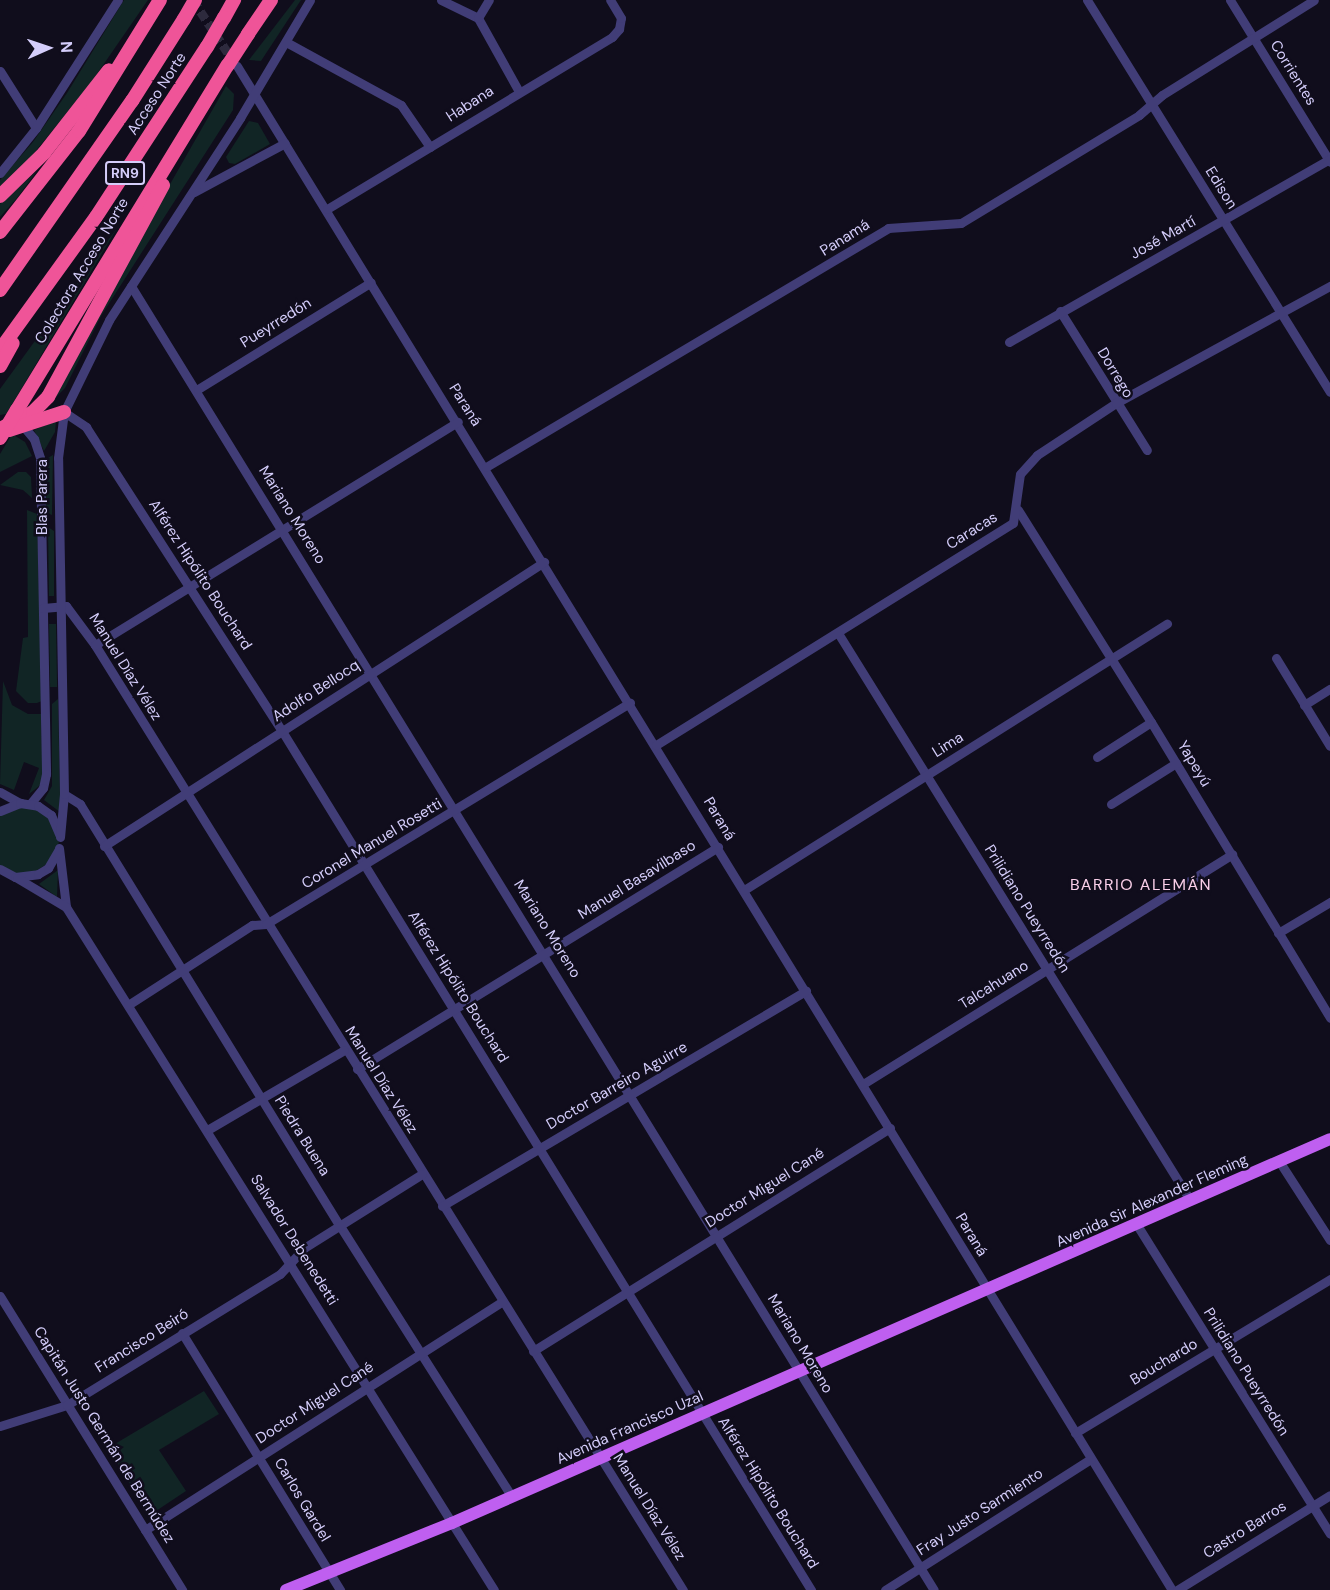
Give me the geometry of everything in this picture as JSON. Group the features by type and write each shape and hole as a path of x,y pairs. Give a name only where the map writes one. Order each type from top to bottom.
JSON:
{"highway":[{"name":"Acceso Norte","path":"0,290 132,101 195,0"},
{"name":"Acceso Norte","path":"0,350 40,297 207,47 234,0"},
{"name":"Colectora Acceso Norte","path":"0,438 208,96 271,0"},
{"path":"0,196 44,153 158,4"},
{"path":"0,232 79,131 158,4"},
{"path":"0,431 33,412 48,397 136,239 208,96"},
{"path":"0,275 42,230"},
{"path":"0,366 40,297"},
{"path":"0,431 24,427 64,412"}],"main road":[{"name":"Avenida Sir Alexander Fleming","path":"986,1290 1330,1139"},
{"name":"Avenida Francisco Uzal","path":"286,1590 452,1523 986,1290"}],"street":[{"path":"0,173 36,128 118,0"},
{"name":"Blas Parera","path":"59,848 64,794 58,458 64,412 81,371 131,286 255,94 310,0"},
{"path":"441,0 477,18 518,90"},
{"path":"477,18 489,0"},
{"name":"Habana","path":"327,209 430,147 518,90 612,37 620,29 621,18 610,0"},
{"name":"Edison","path":"1087,0 1330,393"},
{"name":"Corrientes","path":"1230,0 1330,161"},
{"name":"Panamá","path":"486,466 888,228 961,223 1314,0"},
{"path":"286,42 401,105 430,147"},
{"name":"Paraná","path":"237,66 486,466 890,1128 986,1290 1174,1590"},
{"path":"0,71 36,128"},
{"name":"Blas Parera","path":"192,194 285,143"},
{"name":"José Martí","path":"1009,342 1060,311 1224,222 1330,161"},
{"name":"Pueyrredón","path":"198,389 370,282"},
{"name":"Mariano Moreno","path":"131,286 198,389 718,1235 797,1371 934,1590"},
{"name":"Caracas","path":"656,745 1013,523 1018,510 1016,488 1023,467 1116,403 1330,286"},
{"name":"Dorrego","path":"1060,311 1147,450"},
{"name":"Alférez Hipólito Bouchard","path":"64,412 86,428 282,731 541,1148 811,1590"},
{"path":"95,645 458,422"},
{"name":"Blas Parera","path":"24,427 34,439 40,458 43,608 46,774 43,789 31,803"},
{"name":"Yapeyú","path":"1018,510 1151,722 1330,1018"},
{"name":"Adolfo Bellocq","path":"104,846 544,562"},
{"path":"43,608 59,605"},
{"name":"Manuel Díaz Vélez","path":"59,605 73,613 95,645 344,1050 682,1590"},
{"name":"Lima","path":"744,890 1167,624"},
{"name":"Prilidiano Pueyrredón","path":"838,633 1190,1200"},
{"path":"1276,658 1330,747"},
{"path":"1304,705 1330,689"},
{"name":"Coronel Manuel Rosetti","path":"128,1005 252,925 266,924 457,811 630,703"},
{"path":"1097,757 1151,722"},
{"path":"1111,804 1176,763"},
{"path":"0,792 20,803"},
{"name":"Piedra Buena","path":"64,794 80,804 181,971 512,1497"},
{"path":"0,811 20,803 31,803 51,815 60,837"},
{"name":"Manuel Basavilbaso","path":"357,1069 546,955 718,847"},
{"path":"15,877 38,874 48,868 59,848"},
{"name":"Salvador Debenedetti","path":"59,848 66,907 209,1129 492,1590"},
{"name":"Talcahuano","path":"863,1084 1232,854"},
{"name":"Salvador Debenedetti","path":"0,869 66,907"},
{"path":"1278,933 1330,902"},
{"name":"Doctor Barreiro Aguirre","path":"442,1206 633,1096 806,991"},
{"path":"209,1129 344,1050"},
{"name":"Doctor Miguel Cané","path":"533,1351 890,1128"},
{"path":"1279,1161 1330,1240"},
{"path":"290,1262 304,1248 422,1174"},
{"name":"Prilidiano Pueyrredón","path":"1137,1225 1330,1534"},
{"name":"Francisco Beiró","path":"0,1426 67,1405 280,1274 290,1262"},
{"name":"Bouchardo","path":"1075,1433 1330,1279"},
{"name":"Capitán Justo Germán de Bermúdez","path":"0,1296 182,1590"},
{"name":"Doctor Miguel Cané","path":"145,1530 502,1302"},
{"name":"Carlos Gardel","path":"182,1333 340,1590"},
{"name":"Fray Justo Sarmiento","path":"885,1590 1091,1459"},
{"name":"Castro Barros","path":"1174,1590 1330,1495"}],"green space":[{"path":"124,0 148,0 90,84 26,163 0,187 0,180 33,142 67,93"},
{"path":"295,0 301,0 261,61 249,60"},
{"path":"226,86 234,94 233,110 101,316 65,388 52,401 100,307"},
{"path":"249,121 258,123 270,144 235,164 229,163 226,157"},
{"path":"37,171 17,198 0,217 0,204"},
{"path":"117,228 6,414 0,415 0,389"},
{"path":"56,421 55,432 44,451 34,430"},
{"path":"12,434 25,442 32,456 0,472 0,454"},
{"path":"53,455 52,515 45,512 44,460"},
{"path":"18,472 26,472 31,477 32,498 23,490 0,485"},
{"path":"27,510 37,514 42,701 37,703 28,703 16,691 23,638 28,637"},
{"path":"48,527 54,531 54,596 49,596"},
{"path":"49,624 56,624 57,687 50,687"},
{"path":"3,681 12,705 28,714 41,714 43,783 29,794 39,768 24,762 14,790 0,784"},
{"path":"58,699 60,812 44,800 52,786 52,704"},
{"path":"11,804 45,810 60,837 55,859 26,877 0,869 0,811"},
{"path":"58,870 57,897 39,884"},
{"path":"204,1391 219,1414 159,1450 186,1491 153,1513 145,1509 108,1448"}],"tunnel":[{"path":"193,0 234,62"}],"district":[{"name":"BARRIO ALEMÁN","path":"1141,885"}]}
